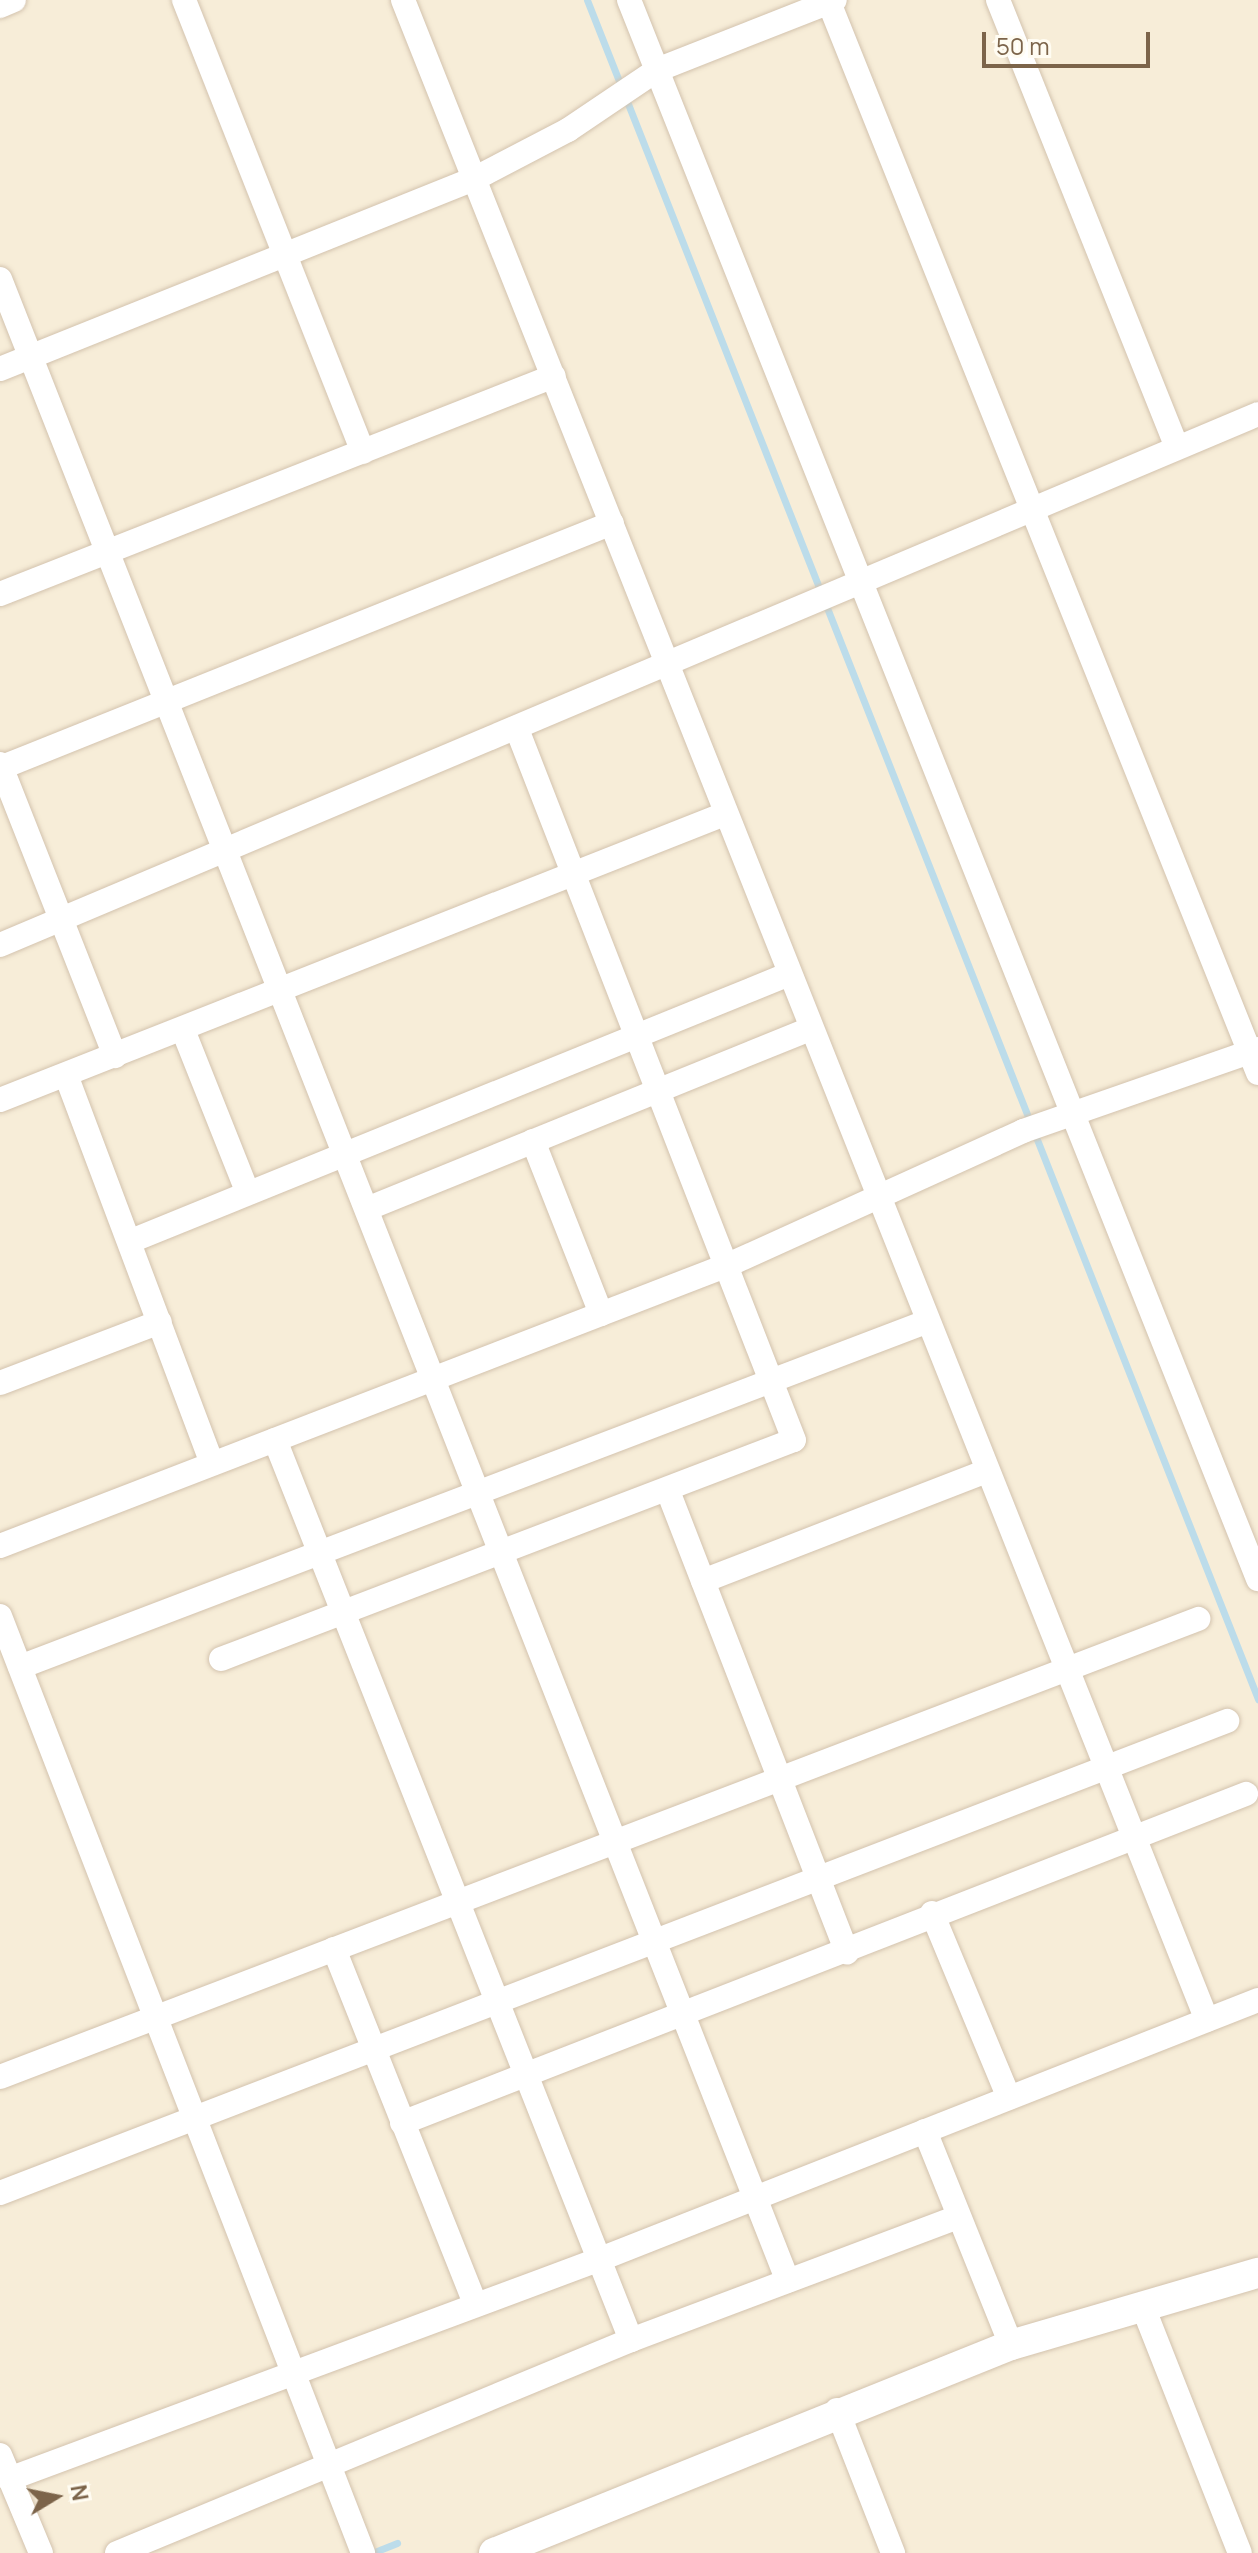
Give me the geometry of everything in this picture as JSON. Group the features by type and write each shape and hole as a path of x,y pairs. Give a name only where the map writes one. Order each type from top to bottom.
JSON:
{"street":[{"path":"0,6 14,0"},
{"path":"184,0 363,452"},
{"path":"403,0 612,523 807,1030 1207,2020"},
{"path":"629,0 1076,1115 1258,1579"},
{"path":"998,0 1177,448"},
{"path":"0,369 476,178 568,130 657,70 830,1 1256,1058 1015,1134 877,1200 728,1265 0,1546"},
{"path":"0,279 105,553 229,850 788,2281"},
{"path":"0,594 554,376"},
{"path":"0,945 1258,414"},
{"path":"115,1056 1,767 612,523"},
{"path":"221,1659 791,1446 795,1434 517,729"},
{"path":"0,1100 283,991 722,815"},
{"path":"131,1241 787,975"},
{"path":"183,1030 248,1193"},
{"path":"369,1208 807,1030"},
{"path":"66,1075 131,1241 212,1464"},
{"path":"533,1141 601,1314"},
{"path":"0,1383 160,1322"},
{"path":"20,1667 926,1322"},
{"path":"275,1440 631,2340"},
{"path":"703,1581 986,1471"},
{"path":"668,1491 847,1952"},
{"path":"0,1616 363,2553"},
{"path":"0,2077 1198,1619"},
{"path":"0,2193 1227,1721"},
{"path":"402,2123 847,1952 932,1913 1246,1794"},
{"path":"932,1913 1009,2098"},
{"path":"334,1949 475,2303"},
{"path":"9,2479 291,2369 598,2260 1258,2000"},
{"path":"925,2131 1011,2345"},
{"path":"117,2553 631,2340 959,2217"},
{"path":"494,2553 837,2410 1011,2345 1258,2273"},
{"path":"1143,2307 1240,2553"},
{"path":"837,2410 893,2553"},
{"path":"0,2455 41,2553"}],"shaded area":[{"path":"0,0 1258,0 1258,2553 0,2553"}],"waterway":[{"path":"587,0 1258,1699"},
{"path":"372,2553 397,2543"}]}
